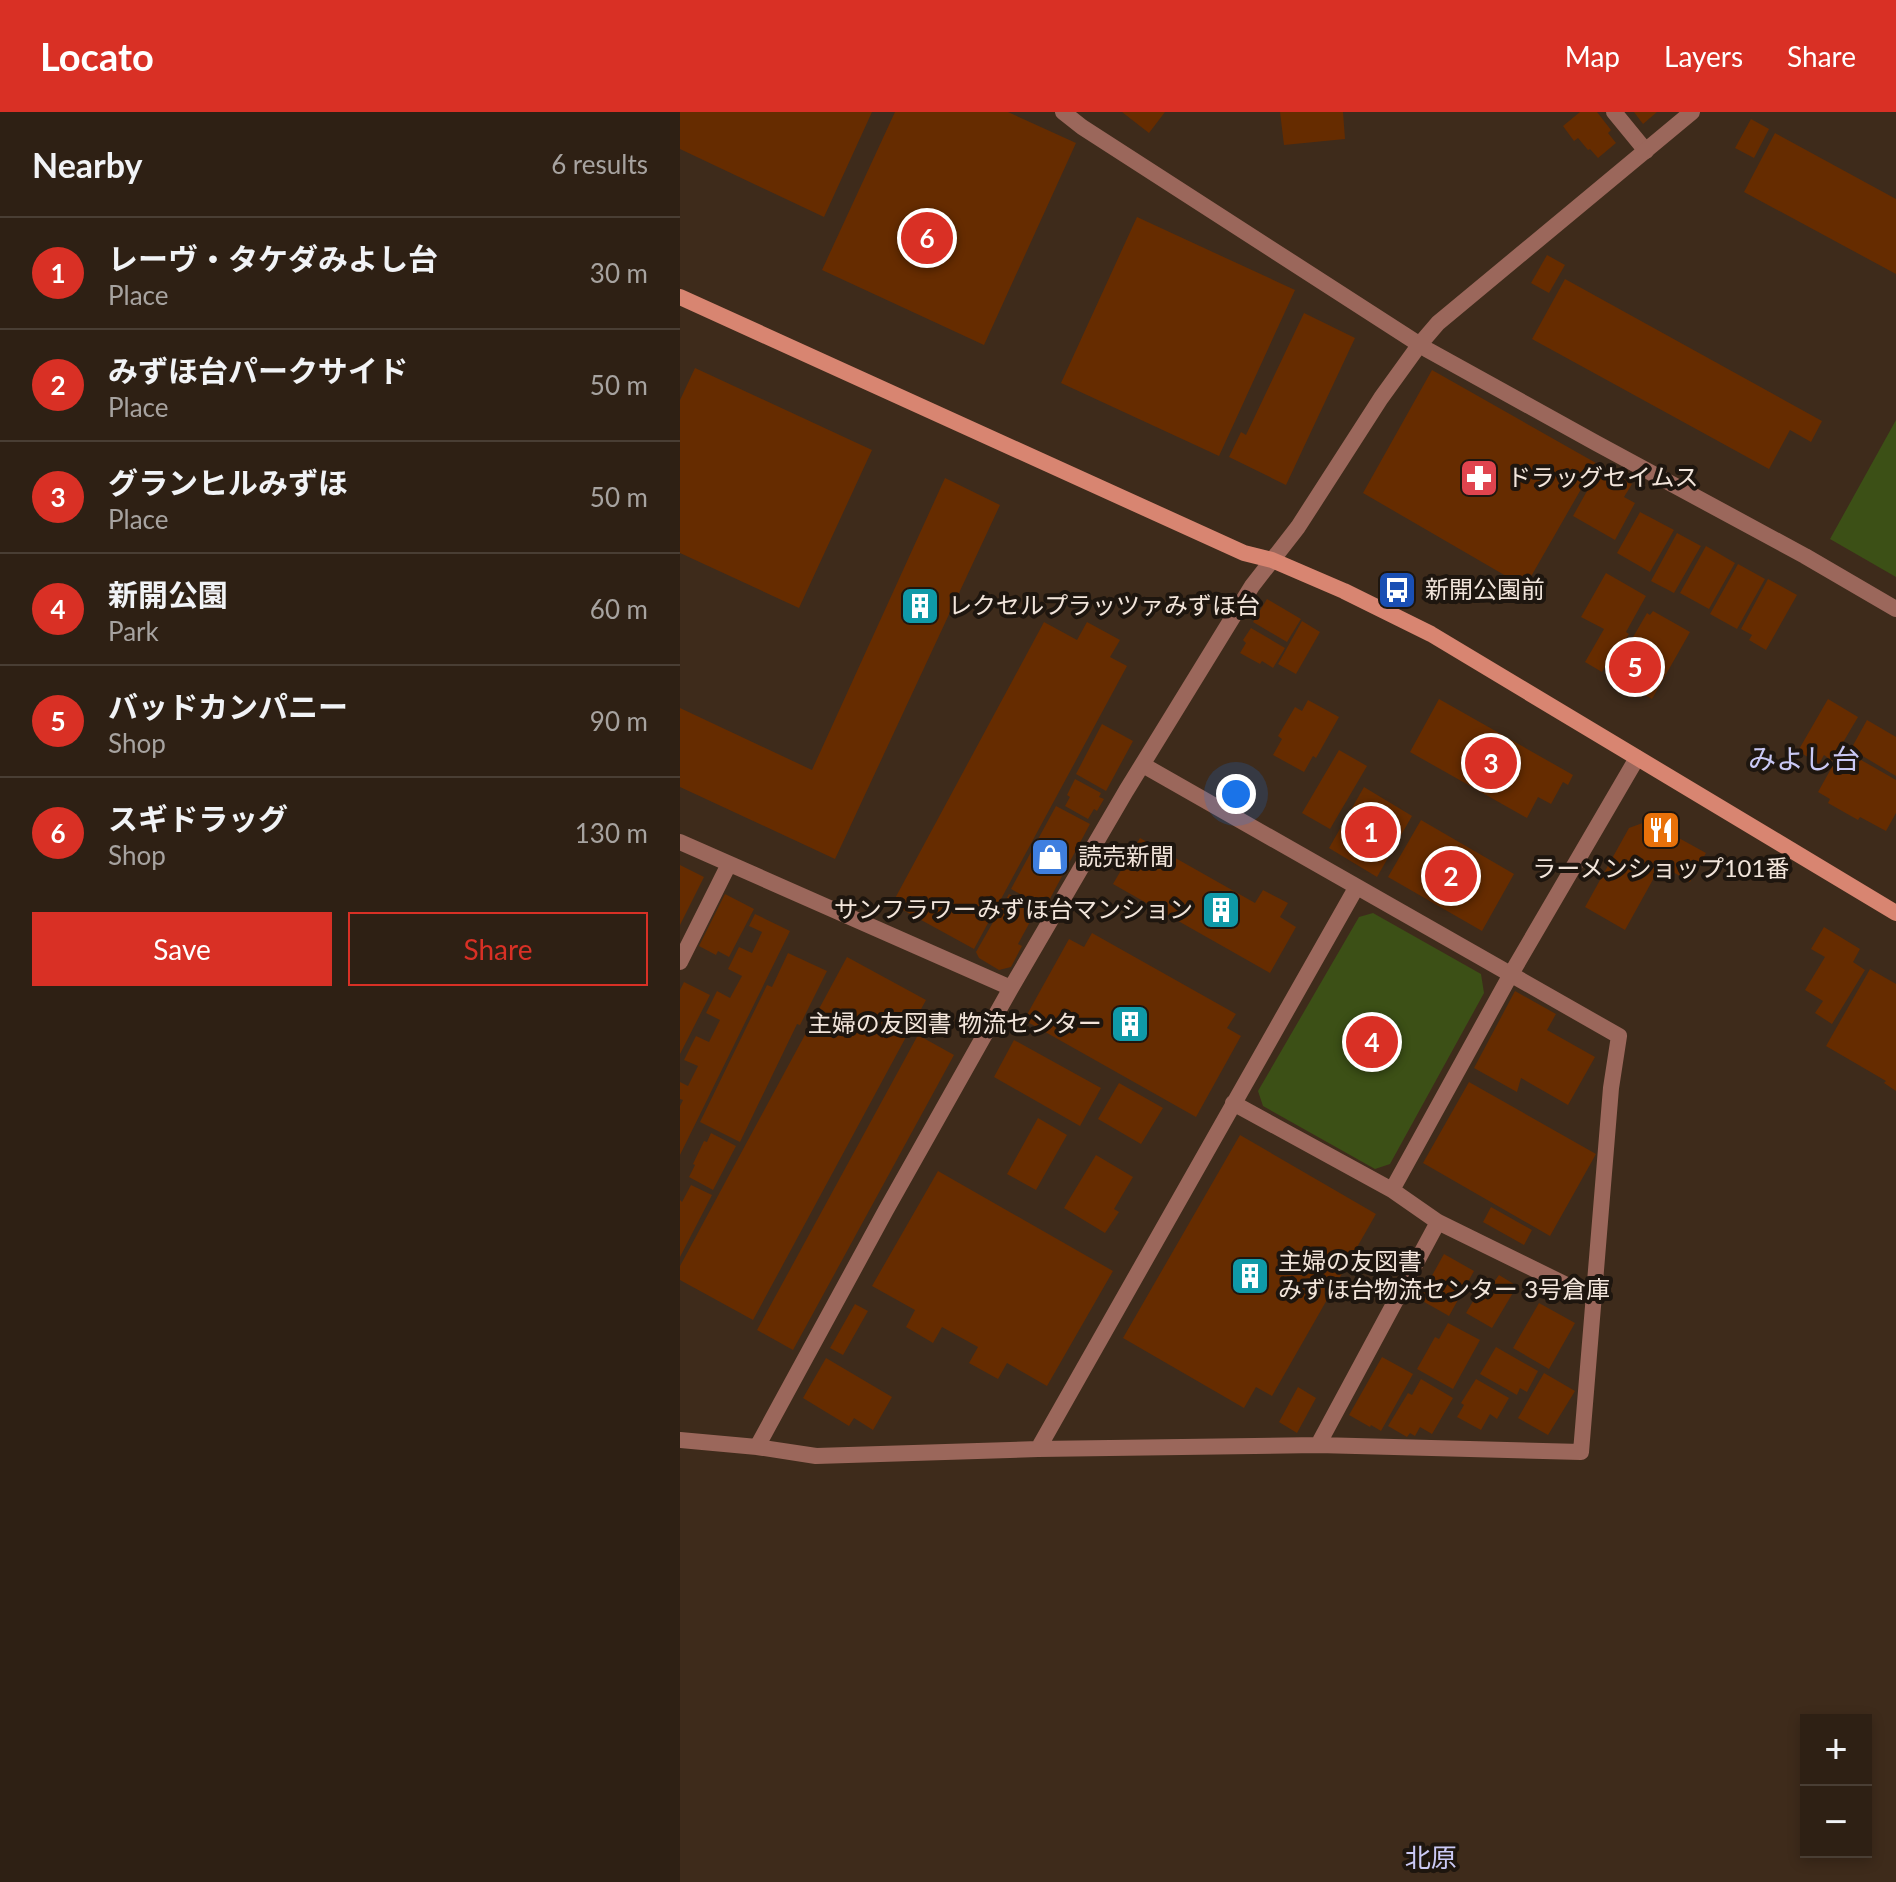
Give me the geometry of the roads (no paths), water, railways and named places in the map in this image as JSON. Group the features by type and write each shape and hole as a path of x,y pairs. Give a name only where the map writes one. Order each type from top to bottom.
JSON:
{"street":[{"path":"1063,112 1420,344 1896,609"},
{"path":"1614,112 1646,151"},
{"path":"757,1447 1011,988 1143,765 1252,586 1298,527 1381,398 1438,323 1692,112"},
{"path":"680,297 1244,553 1272,560 1344,591 1431,634 1896,913"},
{"path":"1392,1190 1511,974 1637,758"},
{"path":"680,1440 816,1456 1318,1445 1581,1452 1611,1088 1619,1036 1143,765"},
{"path":"680,842 1011,988"},
{"path":"680,962 729,864"},
{"path":"1038,1449 1356,888"},
{"path":"1233,1103 1392,1190 1438,1222 1595,1299"},
{"path":"1318,1445 1438,1222"}],"place":[{"name":"スギドラッグ","path":"927,238"},
{"name":"ドラッグセイムス","path":"1479,478"},
{"name":"新開公園前","path":"1397,590"},
{"name":"レクセルプラッツァみずほ台","path":"920,606"},
{"name":"バッドカンパニー","path":"1635,667"},
{"name":"グランヒルみずほ","path":"1491,763"},
{"name":"ラーメンショップ101番","path":"1661,830"},
{"name":"レーヴ・タケダみよし台","path":"1371,832"},
{"name":"読売新聞","path":"1050,857"},
{"name":"みずほ台パークサイド","path":"1451,876"},
{"name":"サンフラワーみずほ台マンション","path":"1221,910"},
{"name":"主婦の友図書 物流センター","path":"1130,1024"},
{"name":"新開公園","path":"1372,1042"},
{"name":"主婦の友図書 みずほ台物流センター 3号倉庫","path":"1250,1276"}],"district":[{"name":"みよし台","path":"1804,759"},
{"name":"北原","path":"1431,1858"}]}
